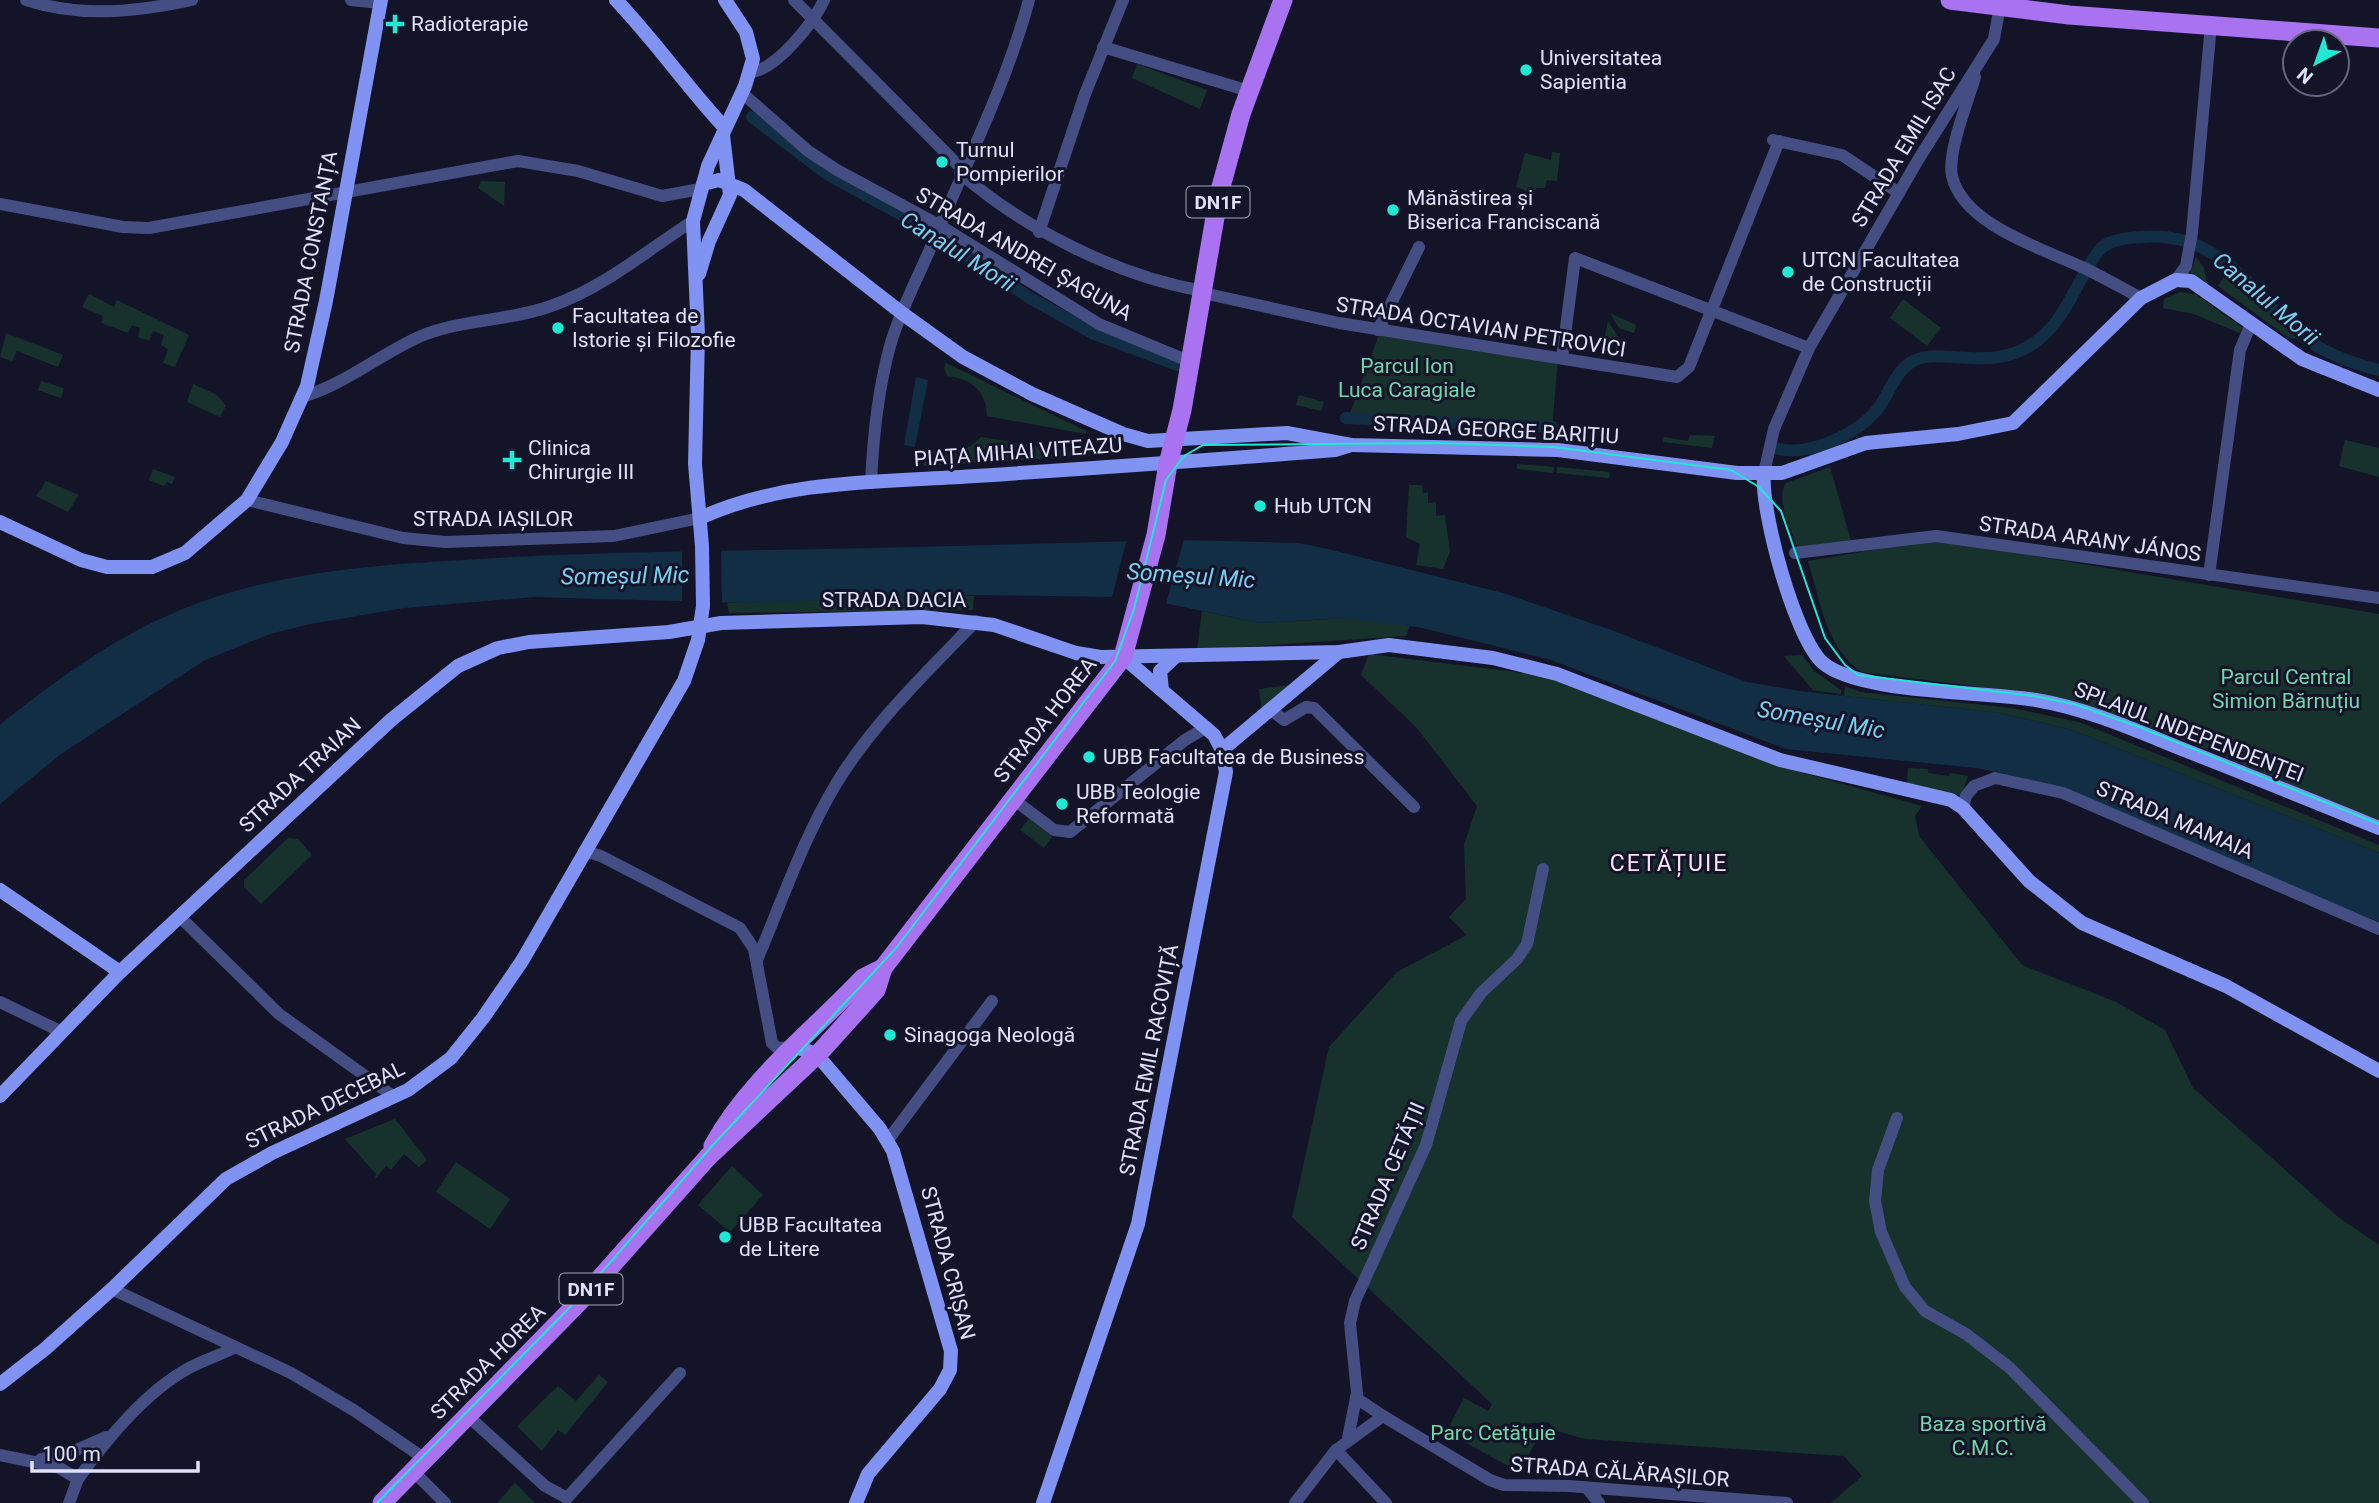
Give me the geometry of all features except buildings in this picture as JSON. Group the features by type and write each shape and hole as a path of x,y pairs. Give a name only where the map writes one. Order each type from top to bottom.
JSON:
{"main road":[{"name":"DN1F","path":"1168,464 1191,362 1219,194 1249,91 1283,0"},
{"path":"1950,0 2072,8 2211,25 2379,38"},
{"name":"STRADA HOREA","path":"382,1503 579,1302 708,1157 817,1056 876,990 883,968 1123,657 1156,535 1168,464"},
{"name":"STRADA HOREA","path":"708,1157 732,1112 863,978 883,968"}],"street":[{"path":"26,0 86,12 153,9 192,0"},
{"path":"351,0 381,1"},
{"path":"616,0 724,132 728,202 703,256 697,285"},
{"path":"697,285 692,243 693,221 702,187 751,72 753,59 749,38 725,0"},
{"name":"STRADA OCTAVIAN PETROVICI","path":"794,0 992,201 1039,232 1125,268 1203,292 1378,330 1677,377 1689,367 1713,309 1775,140 1842,155 1899,193"},
{"path":"751,72 769,67 814,18 824,0"},
{"path":"870,483 877,411 891,344 961,171 997,99 1030,0"},
{"path":"1039,232 1103,47 1123,0"},
{"name":"STRADA CONSTANȚA","path":"0,522 81,560 107,567 152,567 185,553 247,500 282,442 302,397 326,301 381,1"},
{"name":"STRADA EMIL ISAC","path":"1854,678 1823,663 1800,630 1765,500 1764,473 1774,429 1809,348 1996,34 2001,4"},
{"path":"2176,280 2186,266 2190,251 2211,25"},
{"path":"1103,47 1249,91"},
{"path":"1980,60 1957,141 1951,173 1957,188 1977,212 1993,224 2094,272 2141,298"},
{"name":"STRADA ANDREI ȘAGUNA","path":"742,93 821,161 939,227 1100,324 1191,362"},
{"path":"0,204 123,227 149,228 518,161 578,171 662,196 702,187 716,180 727,182"},
{"name":"PIAȚA MIHAI VITEAZU","path":"727,182 755,197 903,314 963,357 1023,390 1130,437 1148,441 1174,439"},
{"path":"302,397 339,383 423,336 532,312 576,296 627,268 693,221"},
{"path":"1378,330 1419,247"},
{"path":"1562,358 1575,258 1809,348"},
{"path":"2176,280 2191,281 2311,364 2379,390"},
{"name":"STRADA GEORGE BARIȚIU","path":"1174,439 1287,433 1351,444 1558,450 1764,473 1784,472 1866,443 1958,434 2013,423 2141,298 2176,280"},
{"name":"STRADA DECEBAL","path":"0,1384 45,1349 112,1289 226,1179 428,1077 451,1058 484,1018 522,961 684,681 702,626 702,546 695,464 697,285"},
{"path":"2208,575 2240,350 2251,324"},
{"name":"STRADA GEORGE BARIȚIU","path":"1168,464 1335,450 1351,444"},
{"name":"PIAȚA MIHAI VITEAZU","path":"700,518 733,504 775,493 870,483 1168,464"},
{"name":"STRADA IAȘILOR","path":"247,500 403,538 445,542 614,536 700,518"},
{"name":"STRADA ARANY JÁNOS","path":"1795,553 1936,536 2379,598"},
{"name":"STRADA DACIA","path":"702,626 922,617 976,621 1076,653 1123,657 1339,652 1373,645 1405,646 1525,665 1556,674 1780,760 1944,798 1963,808"},
{"path":"757,960 803,848 837,783 891,710 976,621"},
{"name":"STRADA TRAIAN","path":"0,1096 120,972 179,916 391,720 458,666 498,648 529,642 669,632 702,626"},
{"path":"1123,657 1207,727 1223,750 1339,652"},
{"path":"1162,690 1160,671 1175,657"},
{"name":"SPLAIUL INDEPENDENȚEI","path":"1854,678 2009,696 2082,710 2379,828"},
{"path":"1271,710 1284,720 1306,707 1314,708 1414,807"},
{"path":"1013,799 1054,831 1070,832 1185,740 1207,727"},
{"name":"STRADA EMIL RACOVIȚĂ","path":"1043,1503 1138,1224 1222,800 1226,772 1223,750"},
{"name":"STRADA MAMAIA","path":"1963,808 1966,796 1974,786 1994,778 2063,793 2379,929"},
{"path":"1963,808 2029,881 2082,923 2236,991 2379,1071"},
{"path":"584,851 728,919 749,937 757,960 772,1042 777,1048 795,1047"},
{"name":"STRADA CETĂȚII","path":"1348,1438 1356,1398 1357,1377 1350,1323 1355,1301 1426,1144 1461,1021 1527,944 1543,869"},
{"path":"0,890 120,972"},
{"path":"179,916 279,1014 393,1097"},
{"path":"888,1140 992,1001"},
{"path":"0,1002 62,1032"},
{"name":"STRADA CRIȘAN","path":"795,1047 817,1056 888,1140 904,1183 949,1336 951,1361 940,1389 868,1474 856,1503"},
{"path":"1897,1118 1878,1170 1875,1201 1881,1232 1905,1287 1925,1311 1966,1334 2010,1368 2143,1503"},
{"path":"112,1289 291,1373 355,1410 419,1465 445,1503"},
{"path":"69,1503 78,1479 115,1432 155,1394 188,1368 234,1348"},
{"path":"468,1416 545,1486 567,1497 680,1373"},
{"name":"STRADA CĂLĂRAȘILOR","path":"1356,1398 1490,1480 1504,1485 1587,1488 1787,1503"},
{"path":"1295,1503 1348,1438 1382,1416"},
{"path":"34,1461 74,1451 115,1432"},
{"path":"1336,1450 1386,1503"},
{"path":"0,1455 58,1467 78,1479"},
{"path":"1587,1488 1599,1503"}],"green space":[{"path":"1137,64 1207,90 1200,109 1132,78"},
{"path":"1552,152 1560,153 1557,181 1547,180 1545,188 1536,188 1535,194 1516,187 1525,153 1551,160"},
{"path":"481,181 505,182 504,206 478,188"},
{"path":"2196,257 2204,268 2207,283 2190,273"},
{"path":"2226,274 2256,297 2297,339 2287,337 2218,286"},
{"path":"2180,292 2197,295 2243,328 2239,333 2194,314 2163,308 2164,299"},
{"path":"89,294 114,307 117,300 189,335 175,367 163,363 168,349 161,345 164,335 153,331 149,341 138,337 140,328 132,325 128,333 101,323 103,316 82,307"},
{"path":"1903,299 1941,328 1927,346 1890,318"},
{"path":"1610,313 1636,325 1634,333 1619,328"},
{"path":"1608,321 1622,343 1622,347 1604,340"},
{"name":"Parcul Ion Luca Caragiale","path":"1380,332 1558,359 1552,429 1349,416"},
{"path":"6,333 63,355 58,367 17,351 12,361 0,357"},
{"path":"946,363 1086,431 1086,434 987,416 981,393 970,383 947,376 944,368"},
{"path":"41,381 64,388 61,398 38,390"},
{"path":"193,384 217,395 226,406 220,417 187,402"},
{"path":"1299,395 1324,402 1321,411 1296,405"},
{"path":"1690,435 1715,436 1712,448 1663,442 1664,437 1688,441"},
{"path":"981,437 1081,453 1083,456 923,466 930,450 957,452"},
{"path":"2345,440 2379,448 2379,477 2339,466"},
{"path":"1517,464 1554,467 1553,473 1517,469"},
{"path":"1557,467 1610,472 1609,478 1557,473"},
{"path":"1830,467 1852,544 1799,551 1783,507 1783,490 1786,483"},
{"path":"153,469 175,477 172,484 167,482 164,486 149,480"},
{"path":"46,481 79,495 68,512 36,496"},
{"path":"1409,485 1422,485 1423,493 1428,492 1428,503 1436,502 1436,516 1445,515 1450,552 1443,569 1416,565 1420,544 1406,537"},
{"name":"Parcul Central Simion Bărnuțiu","path":"1935,539 2379,614 2379,823 2172,736 2088,707 2045,695 1862,672 1850,662 1832,637 1808,561"},
{"path":"974,596 973,610 729,613 727,603"},
{"path":"1353,607 1505,648 1410,625 1406,636 1197,650 1202,611 1260,623 1346,618"},
{"path":"1369,654 1540,675 1782,767 1922,806 1915,816 1919,836 2022,965 2116,1002 2165,1030 2193,1088 2338,1217 2379,1245 2379,1503 1831,1503 1862,1476 1844,1456 1585,1439 1557,1431 1548,1422 1518,1424 1517,1426 1538,1438 1519,1472 1446,1432 1464,1398 1488,1411 1492,1404 1292,1217 1329,1047 1397,972 1467,935 1449,917 1466,899 1464,845 1477,806 1416,727 1361,675"},
{"path":"1802,655 1814,671 1841,690 1841,694 1813,690 1784,656"},
{"path":"1297,684 1262,713 1259,689"},
{"path":"1845,686 1860,692 2012,708 2079,722 2379,845 2379,853 2072,730 2000,713 1844,696"},
{"path":"1908,768 1928,769 1928,773 1949,776 1950,773 1968,776 1961,796 1907,784"},
{"path":"1029,819 1052,837 1044,848 1020,830"},
{"path":"288,838 298,839 312,855 261,904 244,887 244,880"},
{"path":"395,1119 427,1160 419,1167 404,1154 391,1170 386,1166 375,1179 376,1174 345,1139"},
{"path":"456,1162 510,1199 490,1229 436,1192"},
{"path":"732,1166 763,1195 730,1232 698,1205"},
{"path":"599,1375 608,1382 565,1435 558,1430 542,1451 517,1426 558,1386 576,1401"},
{"path":"515,1483 535,1503 497,1503"}],"water":[{"path":"916,377 928,380 915,447 904,445"},
{"name":"Someșul Mic","path":"1182,540 1298,543 1328,549 1503,593 1614,631 1747,682 1799,691 2000,713 2072,730 2379,853 2379,922 2040,782 1977,768 1786,749 1551,660 1424,628 1346,618 1260,623 1169,604 1113,597 982,595 744,603 534,597 404,608 310,624 270,634 205,660 61,754 0,804 0,725 70,672 144,627 198,603 263,584 363,568 539,556"}],"pier":[{"path":"1185,536 1165,607 1111,601 1127,538"},
{"path":"682,547 721,547 722,606 682,603"}],"waterway":[{"name":"Canalul Morii","path":"752,117 827,174 927,229 1030,298 1094,334 1177,365"},
{"name":"Canalul Morii","path":"1779,449 1820,446 1860,426 1879,407 1905,367 1922,358 1985,358 2020,351 2038,340 2057,320 2101,248 2126,239 2170,238 2194,244 2233,269 2305,338 2340,358 2379,370"},
{"name":"Canalul Morii","path":"1346,418 1552,427"}],"tram line":[{"path":"377,1503 578,1299 713,1145 896,948 1115,661 1134,609 1166,480 1184,456 1203,445 1437,443 1554,447 1731,470 1759,487 1781,511 1825,638 1845,665 1858,675 2034,696 2074,704 2139,727 2379,824"}],"place":[{"name":"Radioterapie","path":"395,24"},
{"name":"Universitatea Sapientia","path":"1526,70"},
{"name":"Turnul Pompierilor","path":"942,162"},
{"name":"Mănăstirea și Biserica Franciscană","path":"1393,210"},
{"name":"UTCN Facultatea de Construcții","path":"1788,272"},
{"name":"Facultatea de Istorie și Filozofie","path":"558,328"},
{"name":"Clinica Chirurgie III","path":"512,460"},
{"name":"Hub UTCN","path":"1260,506"},
{"name":"UBB Facultatea de Business","path":"1089,757"},
{"name":"UBB Teologie Reformată","path":"1062,804"},
{"name":"Sinagoga Neologă","path":"890,1035"},
{"name":"UBB Facultatea de Litere","path":"725,1237"}],"district":[{"name":"CETĂȚUIE","path":"1669,863"}],"park label":[{"name":"Parc Cetățuie","path":"1493,1433"},
{"name":"Baza sportivă C.M.C.","path":"1983,1436"}]}
